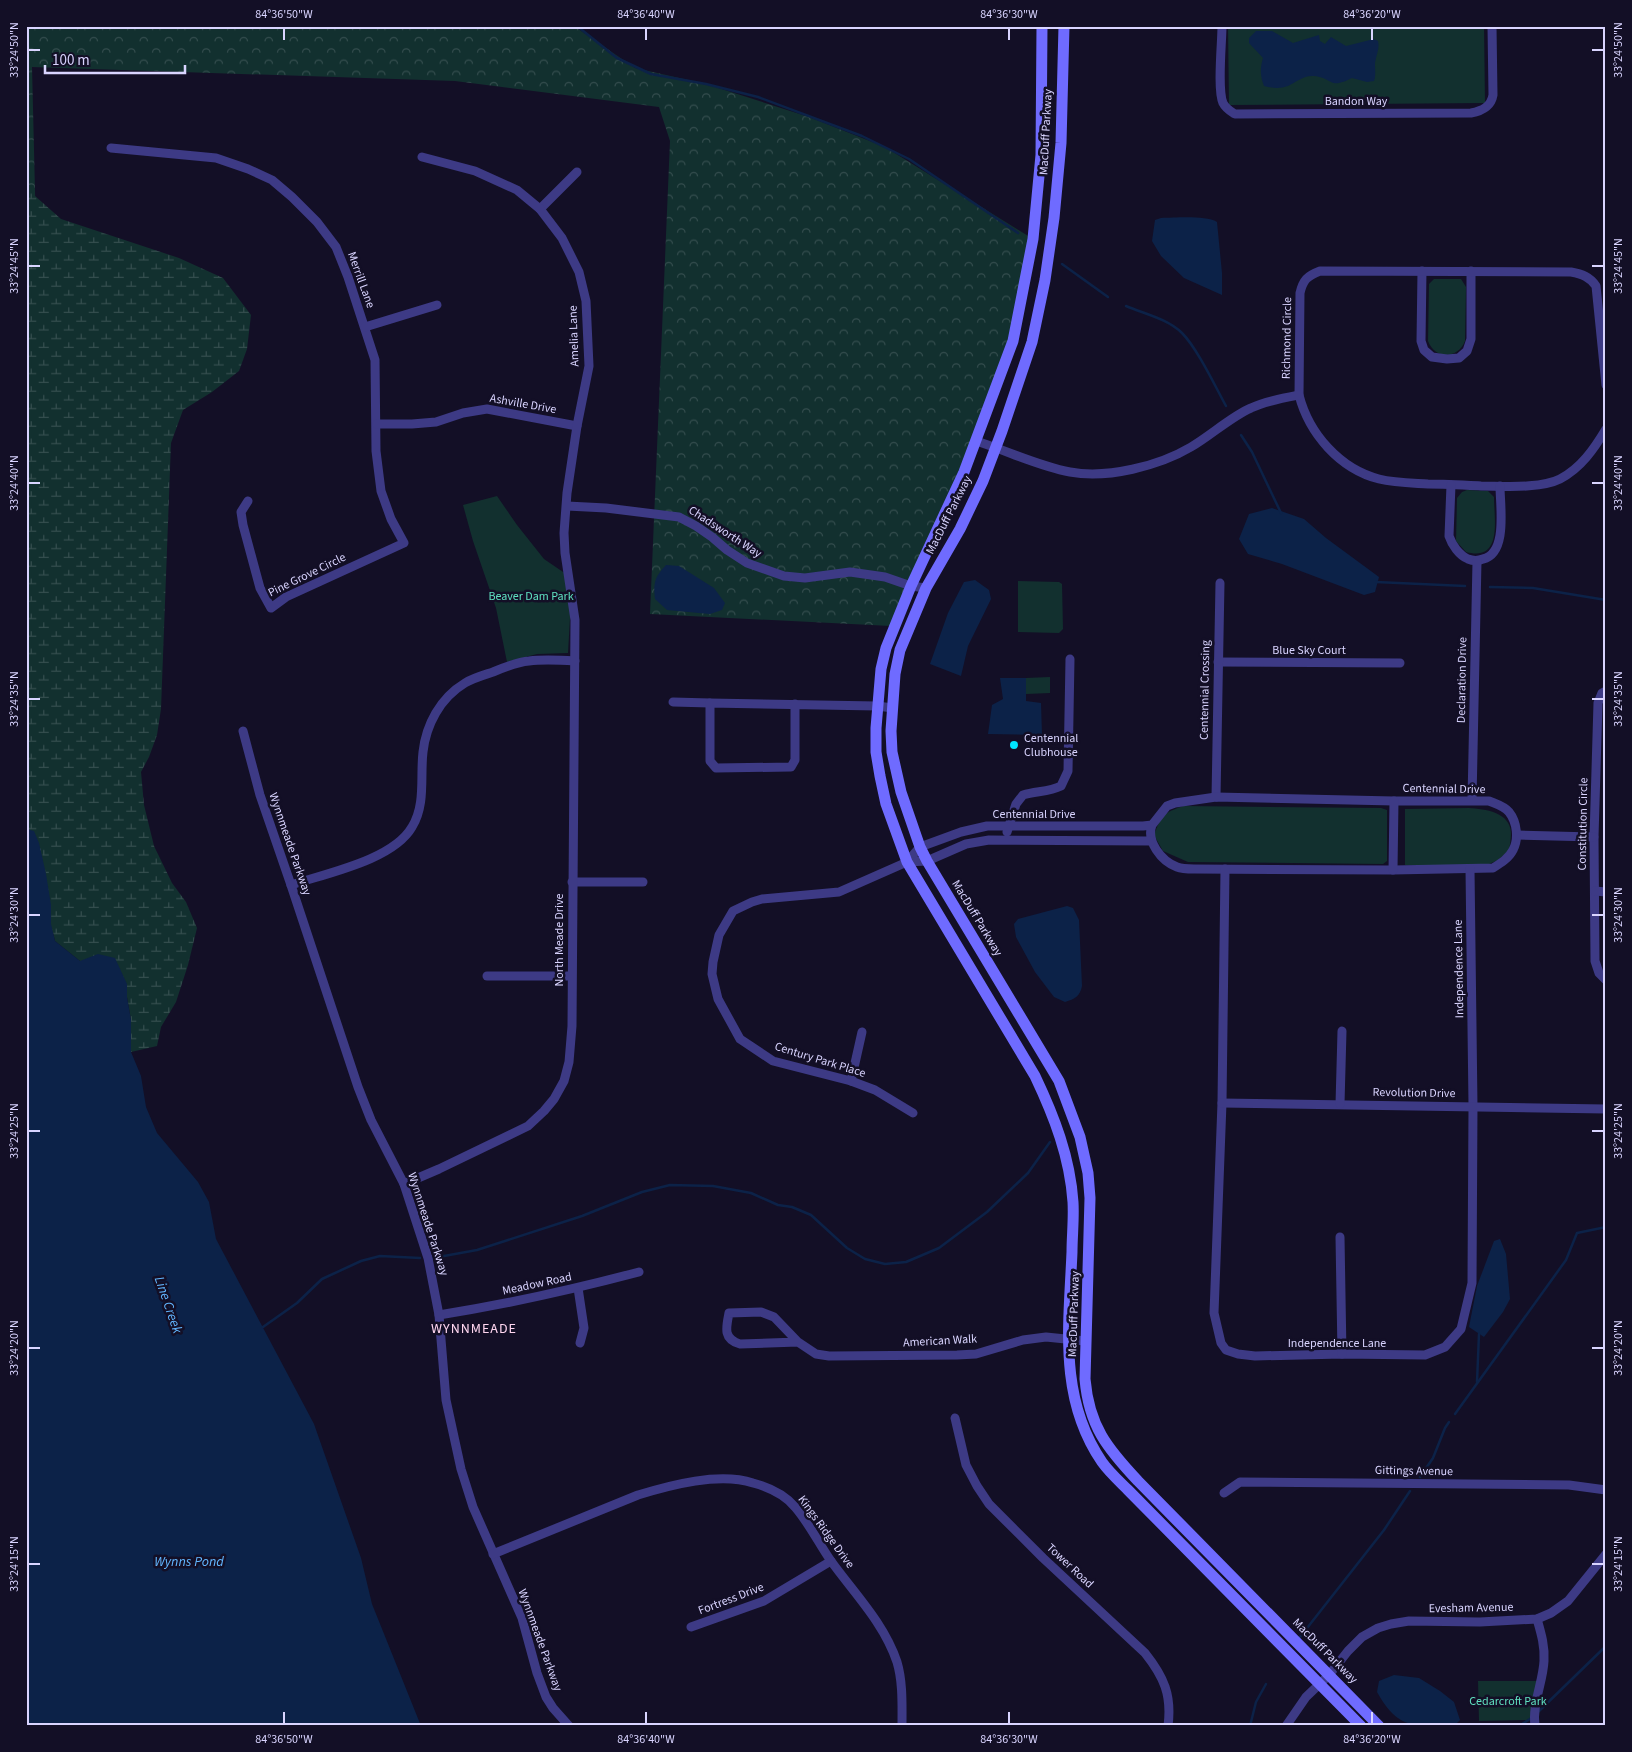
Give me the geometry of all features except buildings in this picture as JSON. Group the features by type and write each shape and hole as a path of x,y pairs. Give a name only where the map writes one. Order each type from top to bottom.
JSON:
{"street":[{"name":"MacDuff Parkway","path":"1042,26 1042,155 1033,239 1013,342 976,441 943,519 911,586 886,648 877,706 876,752 880,776 886,804 907,862 1035,1076 1063,1143 1073,1204 1069,1338 1070,1374 1074,1400 1081,1422 1103,1464 1361,1726"},
{"name":"MacDuff Parkway","path":"1064,26 1061,143 1054,218 1045,280 1032,342 983,481 960,529 926,588 900,650 895,674 891,732 896,774 920,846 927,861 1059,1081 1080,1137 1088,1174 1090,1198 1086,1394 1100,1436 1113,1455 1379,1726"},
{"name":"Bandon Way","path":"1222,26 1222,102 1227,110 1235,114 1471,113 1480,111 1488,106 1493,95 1492,26"},
{"name":"Merrill Lane","path":"111,148 216,158 248,169 272,180 317,222 336,247 365,328 374,360 377,424 376,451 381,491 391,519 404,543"},
{"name":"Amelia Lane","path":"422,157 475,171 517,190 540,209 562,238 579,272 586,301 589,366 577,426 567,493 564,533 565,553 574,603"},
{"path":"540,209 577,172"},
{"name":"Richmond Circle","path":"1606,385 1596,286 1591,279 1582,274 1571,272 1320,271 1308,275 1302,283 1300,293 1299,396 1303,410 1313,429 1333,454 1349,466 1377,479 1390,482 1528,486 1558,480 1578,467 1594,448 1606,429"},
{"path":"1422,271 1421,340 1424,350 1432,357 1447,359 1459,358 1467,351 1471,339 1471,271"},
{"path":"365,328 437,305"},
{"path":"976,441 1044,466 1072,472 1098,473 1128,470 1155,464 1188,449 1251,408 1280,399 1299,396"},
{"name":"Ashville Drive","path":"377,424 436,422 463,413 487,409 577,426"},
{"path":"1451,485 1449,536 1451,544 1468,559 1477,561 1488,558 1495,552 1499,542 1501,529 1500,486"},
{"name":"Pine Grove Circle","path":"248,501 241,512 243,525 260,588 271,608 286,597 404,543"},
{"name":"Chadsworth Way","path":"567,506 606,508 679,517 696,526 747,563 784,576 805,578 850,572 926,588"},
{"name":"Declaration Drive","path":"1472,800 1477,561"},
{"name":"Centennial Crossing","path":"1216,797 1220,583"},
{"name":"North Meade Drive","path":"404,1184 528,1126 544,1111 564,1081 569,1062 572,1026 576,620 574,603"},
{"path":"1006,839 1016,804 1023,795 1039,790 1051,791 1061,786 1068,770 1070,659"},
{"path":"292,885 366,861 388,850 401,840 413,826 422,798 423,752 431,722 437,710 464,684 507,666 527,661 575,661"},
{"name":"Blue Sky Court","path":"1218,662 1400,663"},
{"name":"Constitution Circle","path":"1606,691 1602,693 1598,703 1601,757 1594,837 1595,961 1599,973 1606,980"},
{"path":"673,702 877,706 893,708"},
{"path":"710,703 710,761 716,768 791,767 794,760 795,704"},
{"name":"Wynnmeade Parkway","path":"243,731 260,795 292,885 358,1087 371,1120 404,1184 428,1258 439,1315 446,1400 461,1469 470,1497 522,1618 537,1673 546,1697 569,1726"},
{"name":"Centennial Drive","path":"920,846 961,832 987,826 1152,825 1167,806 1175,803 1216,797 1489,801 1500,805 1510,813 1515,823 1517,835"},
{"path":"1393,870 1394,801"},
{"path":"1152,825 1151,841 1160,855 1178,868 1393,870 1493,868 1505,861 1514,850 1517,835 1594,837"},
{"name":"Centennial Drive","path":"927,861 966,844 989,840 1151,841"},
{"path":"907,862 920,846"},
{"path":"907,862 927,861"},
{"name":"Century Park Place","path":"907,862 839,892 762,899 734,911 719,935 712,974 714,988 724,1013 740,1039 773,1061 851,1081 875,1090 914,1113"},
{"name":"Independence Lane","path":"1225,869 1222,1103 1214,1313 1221,1342 1226,1350 1254,1356 1426,1355 1445,1347 1461,1329 1472,1283 1473,1106 1470,869"},
{"path":"572,882 643,882"},
{"path":"1594,892 1606,892"},
{"path":"487,976 571,976"},
{"path":"1340,1104 1342,1031"},
{"path":"851,1081 862,1032"},
{"name":"Revolution Drive","path":"1222,1103 1606,1109"},
{"path":"1340,1237 1342,1354"},
{"name":"Meadow Road","path":"439,1315 510,1304 638,1272"},
{"path":"578,1288 584,1328 580,1342"},
{"name":"American Walk","path":"798,1342 740,1344 734,1342 729,1338 726,1329 729,1313 761,1312 774,1317 798,1342 816,1354 829,1356 947,1356 976,1354 1023,1340 1038,1338 1069,1338 1086,1341"},
{"name":"Tower Road","path":"955,1418 966,1465 977,1486 990,1504 1030,1546 1145,1653 1155,1666 1167,1690 1169,1703 1168,1726"},
{"name":"Kings Ridge Drive","path":"493,1554 638,1495 662,1488 689,1482 711,1480 737,1480 764,1486 785,1497 795,1507 831,1561 884,1632 897,1662 900,1678 902,1726"},
{"name":"Gittings Avenue","path":"1224,1493 1240,1482 1569,1485 1606,1490"},
{"name":"Evesham Avenue","path":"1286,1726 1306,1697 1329,1675 1348,1651 1362,1637 1378,1628 1409,1621 1480,1622 1537,1619 1551,1613 1568,1601 1606,1554"},
{"name":"Fortress Drive","path":"691,1627 764,1601 831,1561"},
{"path":"1534,1724 1544,1662 1544,1648 1537,1619"}],"green space":[{"path":"26,26 574,26 635,68 706,84 809,117 885,147 1033,239 1013,341 976,441 891,626 650,614 670,141 659,107 455,81 32,67 72,1726 26,1726"},
{"path":"1228,26 1484,26 1485,103 1229,105"},
{"path":"26,188 61,219 179,258 223,278 251,315 247,349 239,371 212,392 183,410 171,443 161,709 157,735 141,772 144,805 154,846 172,883 186,902 197,928 176,1002 161,1027 157,1046 131,1052 131,1020 127,984 80,961 55,941 51,924 51,905 42,852 34,831 26,829"},
{"path":"1434,279 1461,279 1466,287 1465,341 1462,347 1452,354 1446,355 1436,352 1428,341 1429,284"},
{"path":"1467,490 1488,491 1494,497 1494,536 1491,545 1486,551 1478,553 1466,552 1456,541 1457,498 1462,492"},
{"name":"Beaver Dam Park","path":"497,496 544,559 566,574 571,601 568,653 537,654 507,662 496,608 463,505"},
{"path":"1018,581 1059,582 1062,584 1063,629 1059,633 1018,632"},
{"path":"1050,677 1050,693 1026,694 1026,678"},
{"path":"1183,806 1381,808 1387,810 1387,861 1383,864 1188,862 1163,851 1154,835 1159,823 1167,813"},
{"path":"1469,808 1496,813 1506,820 1510,826 1509,850 1498,860 1487,865 1405,865 1405,809"},
{"name":"Cedarcroft Park","path":"1478,1681 1538,1681 1531,1720 1479,1721"}],"water":[{"path":"1256,31 1272,31 1293,43 1319,35 1320,41 1325,44 1331,37 1346,46 1374,39 1378,41 1379,47 1375,63 1374,81 1367,82 1352,78 1335,83 1320,77 1310,76 1285,87 1264,86 1261,72 1263,58 1249,43 1249,38"},
{"path":"1161,218 1205,218 1217,222 1222,273 1222,295 1184,278 1161,256 1152,241 1155,220"},
{"path":"1272,508 1304,519 1326,538 1379,577 1375,592 1364,595 1282,564 1248,554 1239,539 1249,514"},
{"path":"666,565 679,566 714,588 725,603 722,610 710,614 667,610 655,599 654,588 659,573"},
{"path":"975,580 989,590 991,599 968,646 961,676 930,664 948,613 964,582"},
{"path":"1000,678 1026,678 1026,701 1041,703 1042,735 988,734 992,705 1003,699"},
{"name":"Wynns Pond","path":"26,829 34,831 39,843 46,874 51,905 51,924 55,941 80,961 98,954 115,958 127,984 131,1020 131,1052 141,1076 146,1107 157,1133 198,1182 209,1202 216,1239 314,1424 361,1558 372,1604 421,1726 26,1726"},
{"path":"1067,906 1073,908 1079,920 1082,986 1076,997 1065,1002 1054,997 1035,972 1016,937 1014,924 1018,919"},
{"path":"1500,1239 1506,1254 1510,1299 1503,1312 1484,1337 1469,1327 1477,1286 1494,1241"},
{"path":"1394,1675 1419,1678 1440,1691 1454,1702 1460,1720 1454,1726 1418,1726 1401,1720 1385,1705 1377,1692 1379,1681"}],"waterway":[{"path":"577,26 617,58 651,74 706,84 758,97 862,136 909,159 1018,233"},
{"path":"1062,264 1108,297"},
{"path":"1126,306 1163,320 1182,333 1200,357 1226,406"},
{"path":"1241,435 1252,452 1281,513"},
{"path":"1376,582 1465,586"},
{"path":"1490,587 1533,588 1606,600"},
{"path":"433,1258 477,1250 582,1216 642,1192 670,1185 713,1186 751,1193 778,1205 792,1207 811,1215 847,1248 865,1259 885,1264 906,1262 939,1248 987,1212 1028,1173 1050,1142"},
{"path":"1455,1414 1566,1260 1577,1233 1606,1227"},
{"path":"263,1327 297,1303 322,1279 361,1261 380,1256 420,1258"},
{"path":"1477,1382 1479,1334"},
{"path":"1420,1477 1433,1458 1449,1422"},
{"path":"1300,1637 1384,1530 1410,1491"},
{"path":"1537,1713 1606,1646"},
{"path":"1250,1726 1256,1702 1266,1684"},
{"path":"1519,1726 1533,1717"}],"place":[{"name":"Centennial Clubhouse","path":"1014,745"}],"district":[{"name":"WYNNMEADE","path":"474,1329"}],"water label":[{"name":"Line Creek","path":"168,1305"}]}
